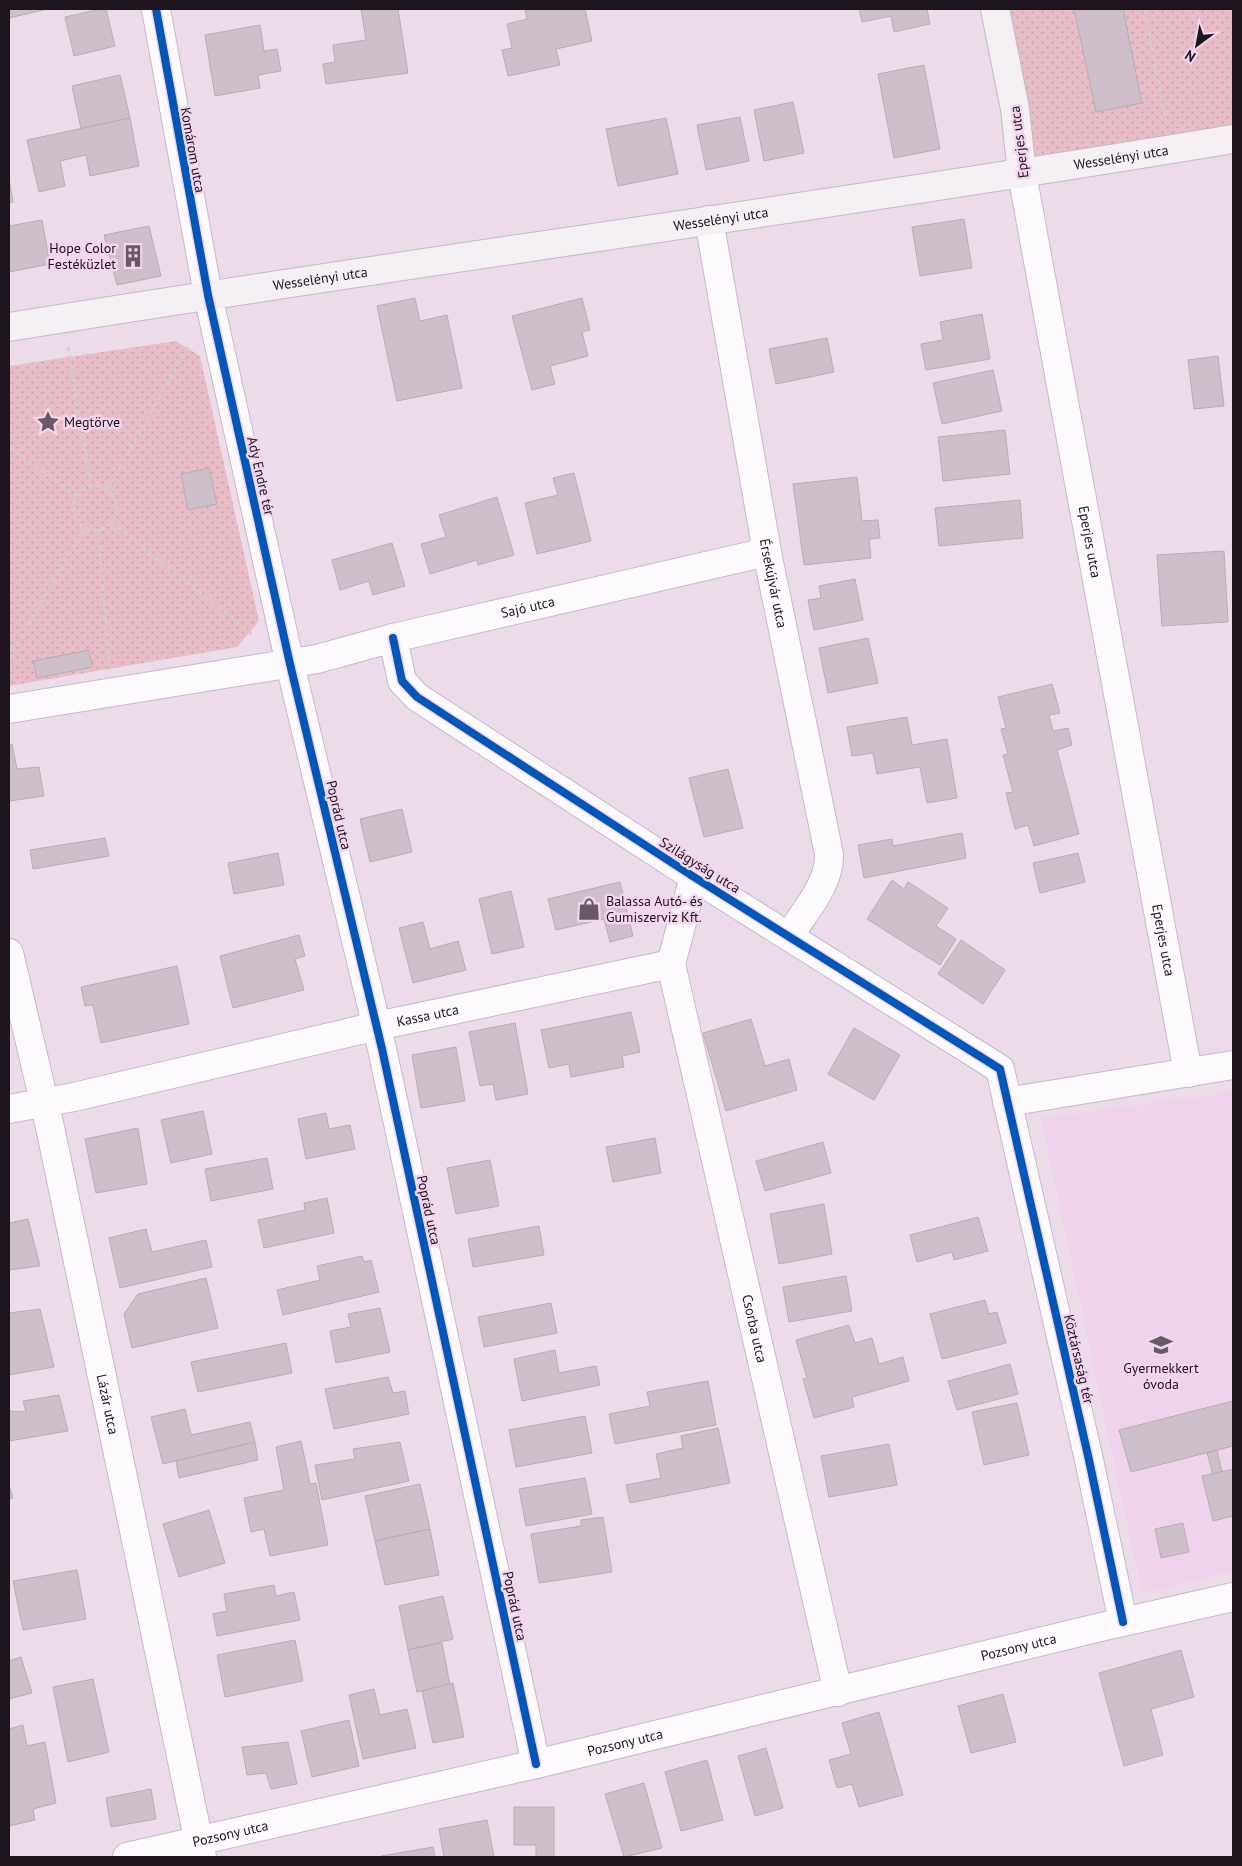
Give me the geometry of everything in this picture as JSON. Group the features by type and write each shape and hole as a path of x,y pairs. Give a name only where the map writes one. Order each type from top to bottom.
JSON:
{"street":[{"name":"Eperjes utca","path":"995,9 1015,109 1022,174 1031,231 1188,1073"},
{"name":"Komárom utca","path":"160,10 208,295"},
{"name":"Wesselényi utca","path":"208,295 1022,174 1233,139"},
{"name":"Érsekújvár utca","path":"709,220 767,552 829,854 828,869 823,884 789,936"},
{"path":"9,327 208,295"},
{"name":"Ady Endre tér","path":"208,295 290,664"},
{"name":"Sajó utca","path":"290,664 316,659 393,638 767,552"},
{"name":"Szilágyság utca","path":"393,638 402,681 417,697 694,877 1000,1069 1007,1102"},
{"path":"9,709 290,664"},
{"name":"Poprád utca","path":"290,664 377,1026 536,1764"},
{"path":"671,964 694,877"},
{"name":"Lázár utca","path":"9,953 44,1102 200,1850"},
{"name":"Kassa utca","path":"9,1110 377,1026 671,964"},
{"name":"Csorba utca","path":"671,964 838,1692"},
{"path":"1007,1102 1233,1065"},
{"name":"Köztársaság tér","path":"1007,1102 1089,1460 1123,1622"},
{"path":"1123,1622 1233,1597"},
{"name":"Pozsony utca","path":"127,1857 200,1850 536,1764 1123,1622"}],"path":[{"path":"1145,9 1167,126"},
{"path":"107,490 193,338"},
{"path":"68,346 91,486"},
{"path":"9,447 77,496"},
{"path":"91,486 107,490 116,504 116,512 111,522 98,529 85,527 76,519 73,509 77,496 85,488 91,486"},
{"path":"111,522 255,637"},
{"path":"9,660 85,527"},
{"path":"98,529 110,672"}],"shaded area":[{"path":"990,9 1233,9 1233,140 1022,174"},
{"path":"176,341 200,356 259,621 237,647 9,686 9,366"},
{"name":"Gyermekkert óvoda","path":"1233,1092 1233,1571 1142,1594 1041,1119"}],"building":[{"path":"9,9 47,9 9,18"},
{"path":"106,9 115,46 74,56 65,17"},
{"path":"361,9 398,9 408,73 326,84 323,64 335,62 333,45 366,40"},
{"path":"525,9 585,9 592,41 556,49 560,65 508,76 502,50 512,48 507,24 527,19"},
{"path":"859,9 927,9 930,24 894,32 891,16 862,22"},
{"path":"1074,9 1123,9 1142,103 1096,112"},
{"path":"260,25 264,51 277,49 281,71 258,75 260,88 215,96 205,35"},
{"path":"924,65 940,149 894,158 878,74"},
{"path":"120,75 130,118 81,129 72,86"},
{"path":"793,102 804,153 764,161 754,110"},
{"path":"740,117 749,161 706,170 697,125"},
{"path":"130,118 139,166 90,176 86,155 60,161 65,186 39,192 27,140"},
{"path":"666,118 678,174 618,186 606,129"},
{"path":"9,179 13,202 9,203"},
{"path":"964,219 972,268 920,276 912,227"},
{"path":"42,220 50,264 9,272 9,226"},
{"name":"Hope Color Festéküzlet","path":"149,226 161,276 117,285 104,235"},
{"path":"415,298 420,321 447,315 462,388 397,401 377,306"},
{"path":"582,298 590,330 582,332 588,356 550,366 555,384 532,390 512,316"},
{"path":"982,314 990,359 926,370 921,344 943,340 940,322"},
{"path":"827,338 834,372 776,384 769,349"},
{"path":"1218,356 1224,406 1194,409 1188,360"},
{"path":"993,370 1002,411 942,424 933,383"},
{"path":"1005,430 1010,474 943,481 938,437"},
{"path":"209,468 217,504 188,510 181,474"},
{"path":"574,473 591,541 537,554 525,503 558,495 553,478"},
{"path":"857,477 862,521 878,520 880,538 869,539 871,558 804,565 793,484"},
{"path":"497,497 514,555 478,565 477,560 430,574 421,544 446,537 439,515"},
{"path":"1020,500 1023,538 939,546 935,508"},
{"path":"392,543 405,586 373,595 369,581 340,590 332,560"},
{"path":"1224,551 1228,622 1162,626 1157,555"},
{"path":"855,579 863,620 814,630 808,600 821,598 819,586"},
{"path":"868,638 878,683 828,693 819,648"},
{"path":"89,650 92,667 37,678 33,661"},
{"path":"1052,684 1060,713 1049,715 1053,731 1068,728 1072,745 1057,750 1079,834 1034,846 1028,825 1015,829 1006,793 1013,792 1003,755 1008,754 1001,729 1006,728 998,697"},
{"path":"907,717 912,745 947,739 957,798 927,803 920,767 877,774 873,753 852,756 847,727"},
{"path":"12,744 17,769 39,767 44,796 9,801 9,745"},
{"path":"728,769 743,828 704,837 689,778"},
{"path":"402,809 412,852 370,862 360,819"},
{"path":"962,833 966,858 864,878 858,845 892,839 893,846"},
{"path":"105,838 109,856 33,869 30,850"},
{"path":"278,853 284,885 234,894 228,863"},
{"path":"1078,853 1085,882 1040,893 1033,863"},
{"path":"892,880 904,889 908,882 948,908 936,926 956,939 940,965 867,919"},
{"name":"Balassa Autó- és Gumiszerviz Kft.","path":"620,882 633,936 610,942 604,919 556,930 548,899"},
{"path":"511,891 524,947 492,954 479,899"},
{"path":"423,922 430,949 458,941 466,970 413,983 399,928"},
{"path":"299,935 305,956 295,959 304,990 233,1008 220,956"},
{"path":"961,940 1005,970 983,1004 938,974"},
{"path":"177,966 189,1024 101,1043 93,1005 85,1006 81,987"},
{"path":"631,1012 640,1052 622,1056 624,1067 571,1077 569,1064 549,1068 541,1030"},
{"path":"751,1019 765,1066 789,1059 797,1090 726,1111 703,1033"},
{"path":"515,1023 528,1094 496,1100 493,1084 480,1086 469,1032"},
{"path":"854,1028 900,1055 874,1100 828,1074"},
{"path":"456,1047 465,1101 421,1108 412,1055"},
{"path":"203,1111 212,1154 171,1163 161,1120"},
{"path":"326,1113 329,1129 350,1125 355,1149 306,1159 298,1119"},
{"path":"138,1128 147,1184 96,1193 85,1139"},
{"path":"655,1138 661,1173 613,1182 606,1147"},
{"path":"823,1142 831,1173 765,1191 756,1161"},
{"path":"267,1158 273,1189 211,1201 205,1169"},
{"path":"490,1160 499,1206 456,1214 447,1168"},
{"path":"327,1198 334,1233 264,1248 258,1220 305,1210 304,1203"},
{"path":"824,1204 832,1254 779,1264 770,1214"},
{"path":"978,1217 988,1251 954,1260 952,1252 917,1262 910,1235"},
{"path":"28,1219 40,1266 9,1270 9,1223"},
{"path":"539,1226 544,1255 473,1267 468,1239"},
{"path":"146,1229 152,1252 206,1240 212,1267 120,1288 109,1238"},
{"path":"362,1256 364,1262 371,1260 379,1292 283,1315 277,1290 320,1280 317,1266"},
{"path":"846,1276 852,1311 789,1322 783,1287"},
{"path":"206,1278 218,1328 132,1348 124,1314 138,1294"},
{"path":"985,1300 989,1314 997,1312 1006,1343 942,1359 930,1314"},
{"path":"551,1303 557,1333 484,1347 478,1317"},
{"path":"380,1308 390,1352 336,1363 330,1331 351,1327 348,1314"},
{"path":"40,1309 54,1367 9,1375 9,1313"},
{"path":"849,1325 855,1343 872,1338 879,1364 903,1357 909,1381 852,1397 854,1407 814,1418 803,1379 807,1378 796,1340"},
{"path":"286,1343 292,1373 198,1392 191,1362"},
{"path":"555,1350 559,1373 596,1366 600,1385 522,1401 514,1359"},
{"path":"1010,1364 1018,1394 957,1410 948,1381"},
{"path":"388,1377 393,1393 405,1391 409,1414 334,1429 325,1389"},
{"path":"708,1381 716,1425 615,1444 609,1414 650,1406 647,1392"},
{"path":"59,1395 68,1431 9,1441 9,1411 26,1412 23,1401"},
{"path":"1233,1401 1233,1446 1131,1472 1119,1430"},
{"path":"1017,1403 1029,1455 984,1465 972,1412"},
{"path":"185,1409 191,1435 250,1422 255,1442 163,1464 151,1417"},
{"path":"585,1416 592,1453 516,1467 509,1430"},
{"path":"718,1428 730,1483 630,1503 626,1485 661,1478 656,1454 683,1448 681,1436"},
{"path":"301,1441 310,1484 316,1483 328,1545 270,1556 264,1529 251,1532 244,1498 284,1490 276,1447"},
{"path":"255,1442 258,1460 179,1478 176,1461"},
{"path":"400,1442 409,1481 322,1500 315,1465 355,1459 353,1449"},
{"path":"889,1444 897,1485 829,1497 821,1456"},
{"path":"1217,1450 1222,1472 1213,1474 1207,1453"},
{"path":"1233,1469 1233,1516 1213,1521 1202,1476"},
{"path":"585,1478 592,1514 526,1526 519,1489"},
{"path":"420,1484 430,1529 375,1541 365,1496"},
{"path":"9,1485 13,1498 9,1499"},
{"path":"209,1510 225,1563 179,1577 163,1524"},
{"path":"603,1517 612,1572 539,1583 531,1534 581,1526 581,1520"},
{"path":"1183,1523 1189,1552 1161,1558 1155,1529"},
{"path":"430,1529 439,1575 385,1585 375,1541"},
{"path":"77,1570 86,1619 23,1630 13,1581"},
{"path":"274,1585 276,1596 294,1592 300,1620 217,1636 213,1614 227,1611 224,1594"},
{"path":"443,1596 453,1639 408,1650 399,1606"},
{"path":"295,1640 303,1681 225,1697 217,1655"},
{"path":"442,1643 450,1685 417,1692 408,1650"},
{"path":"1181,1650 1194,1697 1151,1709 1163,1755 1124,1766 1099,1673"},
{"path":"21,1657 32,1693 9,1699 9,1661"},
{"path":"93,1679 109,1752 68,1762 53,1687"},
{"path":"453,1683 464,1737 433,1743 422,1691"},
{"path":"374,1689 380,1715 407,1709 416,1748 363,1759 349,1695"},
{"path":"1003,1694 1016,1742 971,1753 958,1706"},
{"path":"879,1712 903,1795 859,1807 852,1784 837,1788 829,1760 851,1754 842,1723"},
{"path":"349,1720 359,1766 312,1777 301,1731"},
{"path":"23,1725 27,1746 45,1742 56,1803 33,1809 35,1820 9,1826 9,1729"},
{"path":"288,1742 297,1784 271,1789 266,1773 247,1775 242,1747"},
{"path":"766,1748 783,1808 755,1816 738,1756"},
{"path":"707,1760 723,1820 681,1831 665,1772"},
{"path":"644,1783 662,1848 624,1857 605,1794"},
{"path":"151,1789 156,1819 111,1827 106,1798"},
{"path":"514,1807 554,1807 554,1857 536,1857 536,1845 514,1845"},
{"path":"487,1820 494,1857 444,1857 439,1829"},
{"path":"433,1847 435,1857 381,1856"}],"cycle path":[{"path":"156,9 208,295 290,664 382,1049 536,1764"},
{"path":"393,638 402,681 417,697 694,877 1000,1069 1089,1460 1123,1622"}],"place":[{"name":"Hope Color Festéküzlet","path":"133,256"},
{"name":"Megtörve","path":"48,422"},
{"name":"Balassa Autó- és Gumiszerviz Kft.","path":"589,909"},
{"name":"Gyermekkert óvoda","path":"1161,1345"}]}
